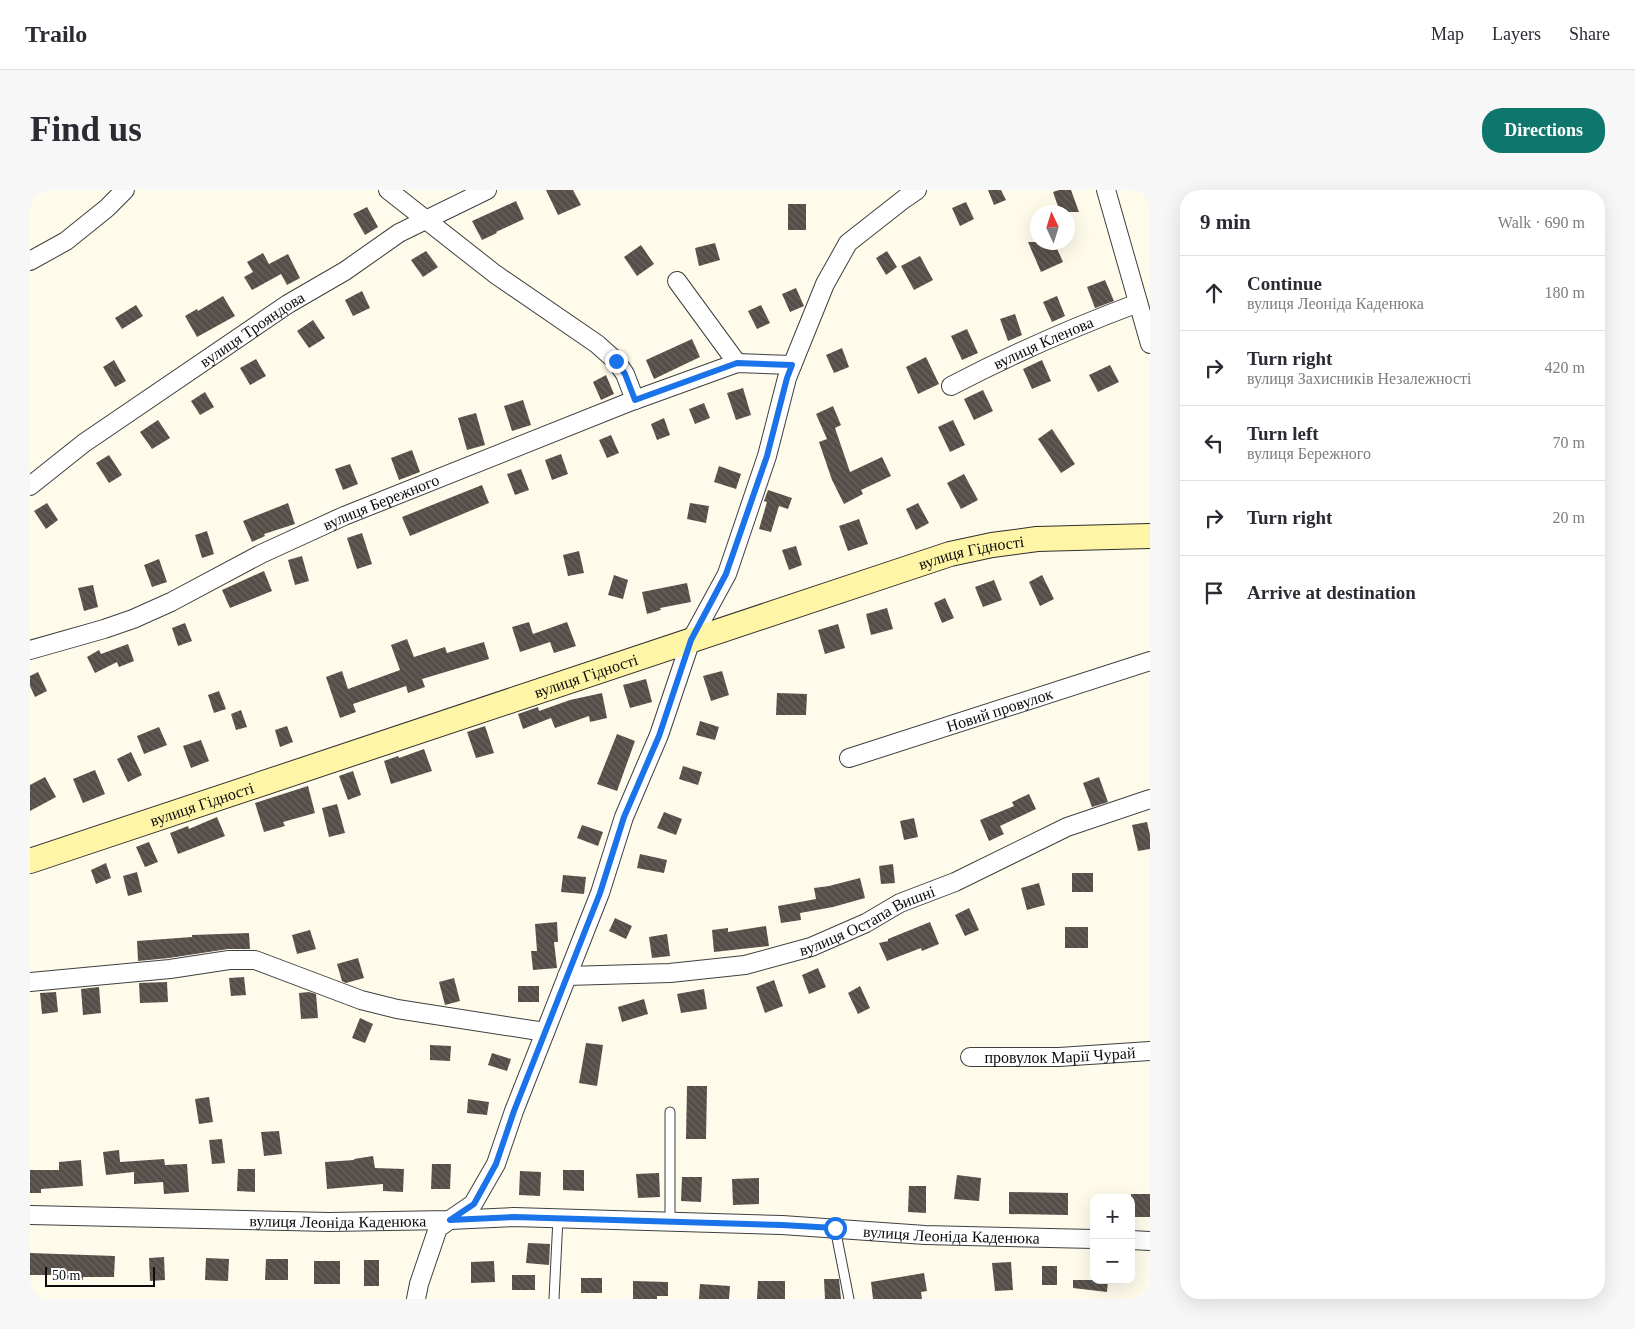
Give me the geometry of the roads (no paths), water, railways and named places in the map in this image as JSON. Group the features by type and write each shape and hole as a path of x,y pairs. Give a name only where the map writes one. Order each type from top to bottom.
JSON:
{"street":[{"path":"30,261 66,240 107,208 125,190"},
{"path":"388,190 496,274 597,344 616,361 625,374 635,400"},
{"name":"вулиця Трояндова","path":"30,486 84,443 288,304 345,270 399,233 487,190"},
{"path":"1106,190 1150,344"},
{"path":"416,1299 419,1284 438,1228 474,1204 496,1164 514,1111 600,893 624,817 659,736 691,640 726,574 767,456 787,378 825,284 848,243 911,192"},
{"path":"677,281 737,363"},
{"name":"вулиця Кленова","path":"951,386 991,365 1086,322 1138,303"},
{"name":"вулиця Бережного","path":"30,650 133,619 170,602 260,554 344,516 635,400 737,363 792,365"},
{"name":"вулиця Гідності","path":"30,861 950,554 992,545 1037,539 1150,536"},
{"name":"Новий провулок","path":"849,758 1150,661"},
{"name":"вулиця Остапа Вишні","path":"567,976 670,973 745,965 811,947 866,923 900,903 955,882 1067,827 1150,799"},
{"path":"30,982 170,969 230,960 255,960 361,1000 397,1009 545,1032"},
{"name":"провулок Марії Чурай","path":"970,1057 1059,1056 1150,1051"},
{"name":"вулиця Леоніда Каденюка","path":"30,1215 329,1222 514,1217 782,1225 925,1235 1090,1239"},
{"path":"1135,1240 1150,1240"}],"lane":[{"path":"670,1112 670,1221"},
{"path":"554,1299 558,1218"},
{"path":"835,1228 849,1299"}]}
